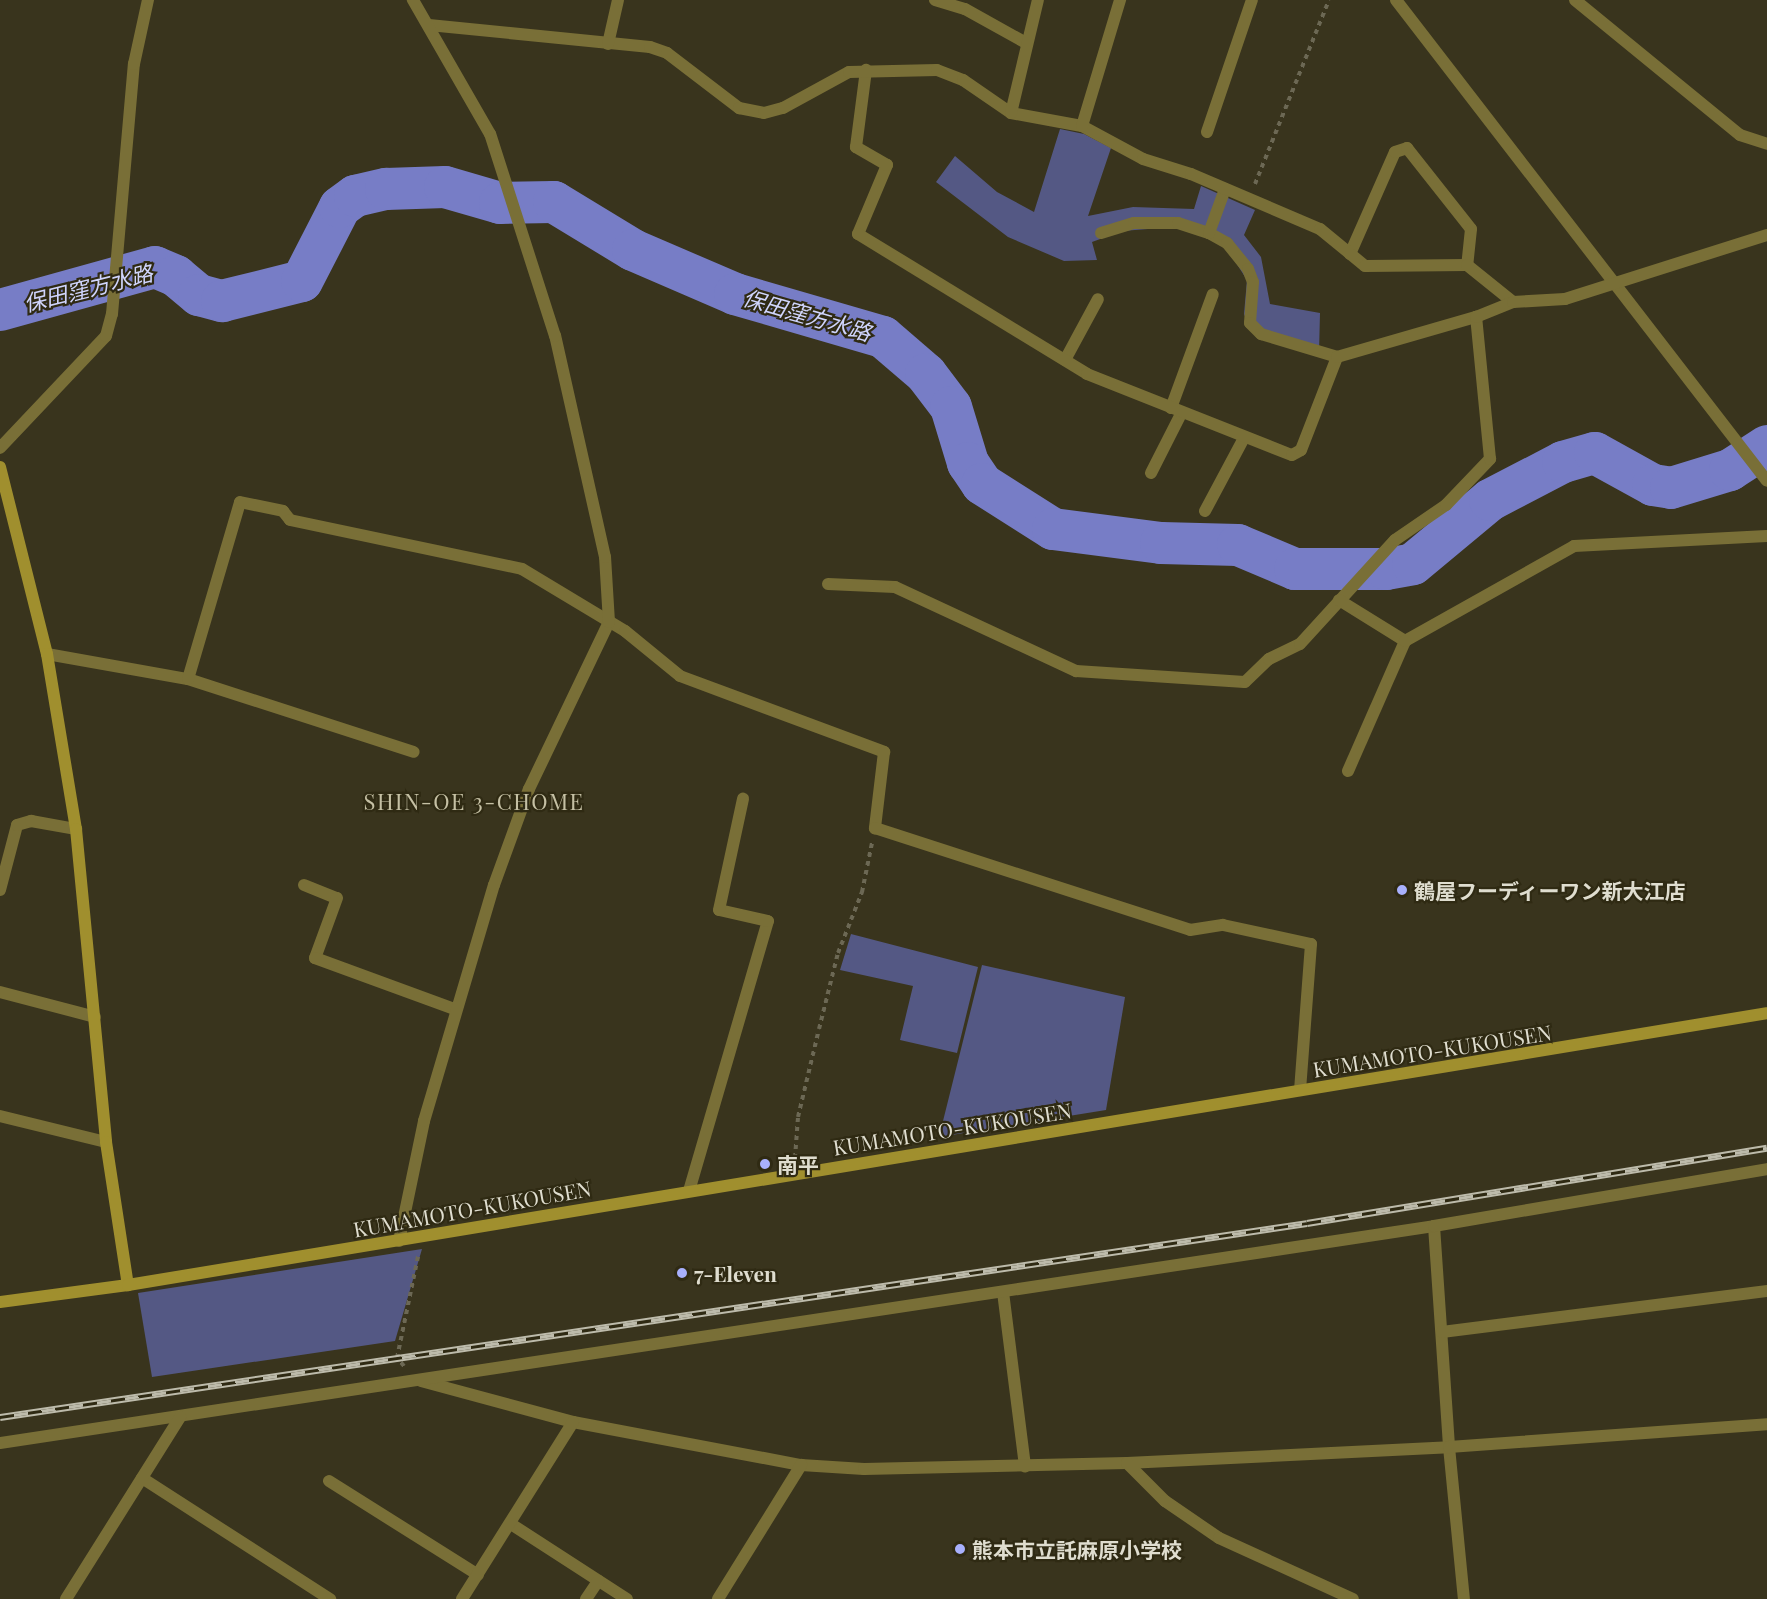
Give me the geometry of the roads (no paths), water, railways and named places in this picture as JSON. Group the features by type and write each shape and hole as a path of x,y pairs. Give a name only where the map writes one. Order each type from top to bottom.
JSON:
{"main road":[{"path":"0,467 47,654 76,829 106,1142 129,1285"},
{"name":"KUMAMOTO-KUKOUSEN","path":"0,1302 129,1285 399,1241 1767,1013"}],"street":[{"path":"0,448 106,336 112,314 134,64 148,0"},
{"path":"399,1241 424,1121 454,1009 529,789 609,621 605,557 555,336 490,134 413,0"},
{"path":"608,44 618,0"},
{"path":"935,0 967,4 1026,43"},
{"path":"1011,113 1038,0"},
{"path":"1082,126 1120,0"},
{"path":"1207,132 1252,0"},
{"path":"1396,0 1616,282 1767,481"},
{"path":"1575,0 1740,135 1767,144"},
{"path":"429,25 516,31 608,44 650,47 667,53 739,108 764,113 783,108 831,79 866,70 937,70 963,80 1011,113 1082,126 1143,159 1225,189 1320,229 1365,266 1467,265 1513,302"},
{"path":"866,70 856,147 887,165 858,234 1088,374 1244,438 1292,455 1301,450 1338,357"},
{"path":"1350,254 1395,152 1407,148 1471,229 1467,265"},
{"path":"1209,233 1225,189"},
{"path":"1101,233 1119,226 1178,223 1209,233 1227,243 1248,269 1253,282 1250,323 1261,334 1338,357 1476,317 1513,302 1565,299 1767,235"},
{"path":"1151,473 1177,410 1213,294"},
{"path":"1065,360 1098,299"},
{"path":"828,584 895,587 1076,671 1245,682 1269,659 1300,644 1395,540 1446,505 1490,459 1476,317"},
{"path":"1205,511 1244,438"},
{"path":"188,679 240,502 283,512 290,520 522,569 609,621 680,676 884,752 875,828 1190,930 1223,925 1311,944 1300,1090"},
{"path":"1347,771 1406,641 1574,546 1767,536"},
{"path":"1340,600 1406,641"},
{"path":"47,654 188,679 414,752"},
{"path":"689,1191 768,921 719,910 743,799"},
{"path":"0,890 17,825 31,821 76,829"},
{"path":"304,885 336,898 315,958 454,1009"},
{"path":"0,992 95,1017"},
{"path":"0,1116 106,1142"},
{"path":"0,1443 1434,1226 1767,1169"},
{"path":"1434,1226 1449,1447 1464,1599"},
{"path":"1442,1332 1767,1291"},
{"path":"1003,1292 1025,1467"},
{"path":"416,1380 573,1422 801,1465 864,1469 1025,1467 1449,1447 1767,1424"},
{"path":"66,1599 180,1417"},
{"path":"462,1599 573,1422"},
{"path":"1127,1463 1165,1501 1219,1538 1353,1599"},
{"path":"718,1599 801,1465"},
{"path":"142,1478 330,1599"},
{"path":"329,1481 478,1575"},
{"path":"511,1524 627,1599"},
{"path":"586,1599 598,1581"}],"waterway":[{"name":"保田窪方水路","path":"0,310 155,267 176,276 199,295 222,301 302,281 340,207 355,196 386,189 445,187 500,203 554,202 633,250 735,294 883,337 926,374 951,407 968,463 982,484 1053,529 1161,543 1238,545 1295,569 1386,569 1413,564 1490,500 1563,462 1595,453 1653,485 1671,488 1730,470 1767,446"}],"railway":[{"path":"0,1417 1307,1223 1767,1148"}],"place":[{"name":"鶴屋フーディーワン新大江店","path":"1402,890"},
{"name":"南平","path":"765,1164"},
{"name":"7-Eleven","path":"682,1273"},
{"name":"熊本市立託麻原小学校","path":"960,1549"}],"district":[{"name":"SHIN-OE 3-CHOME","path":"474,802"}]}
